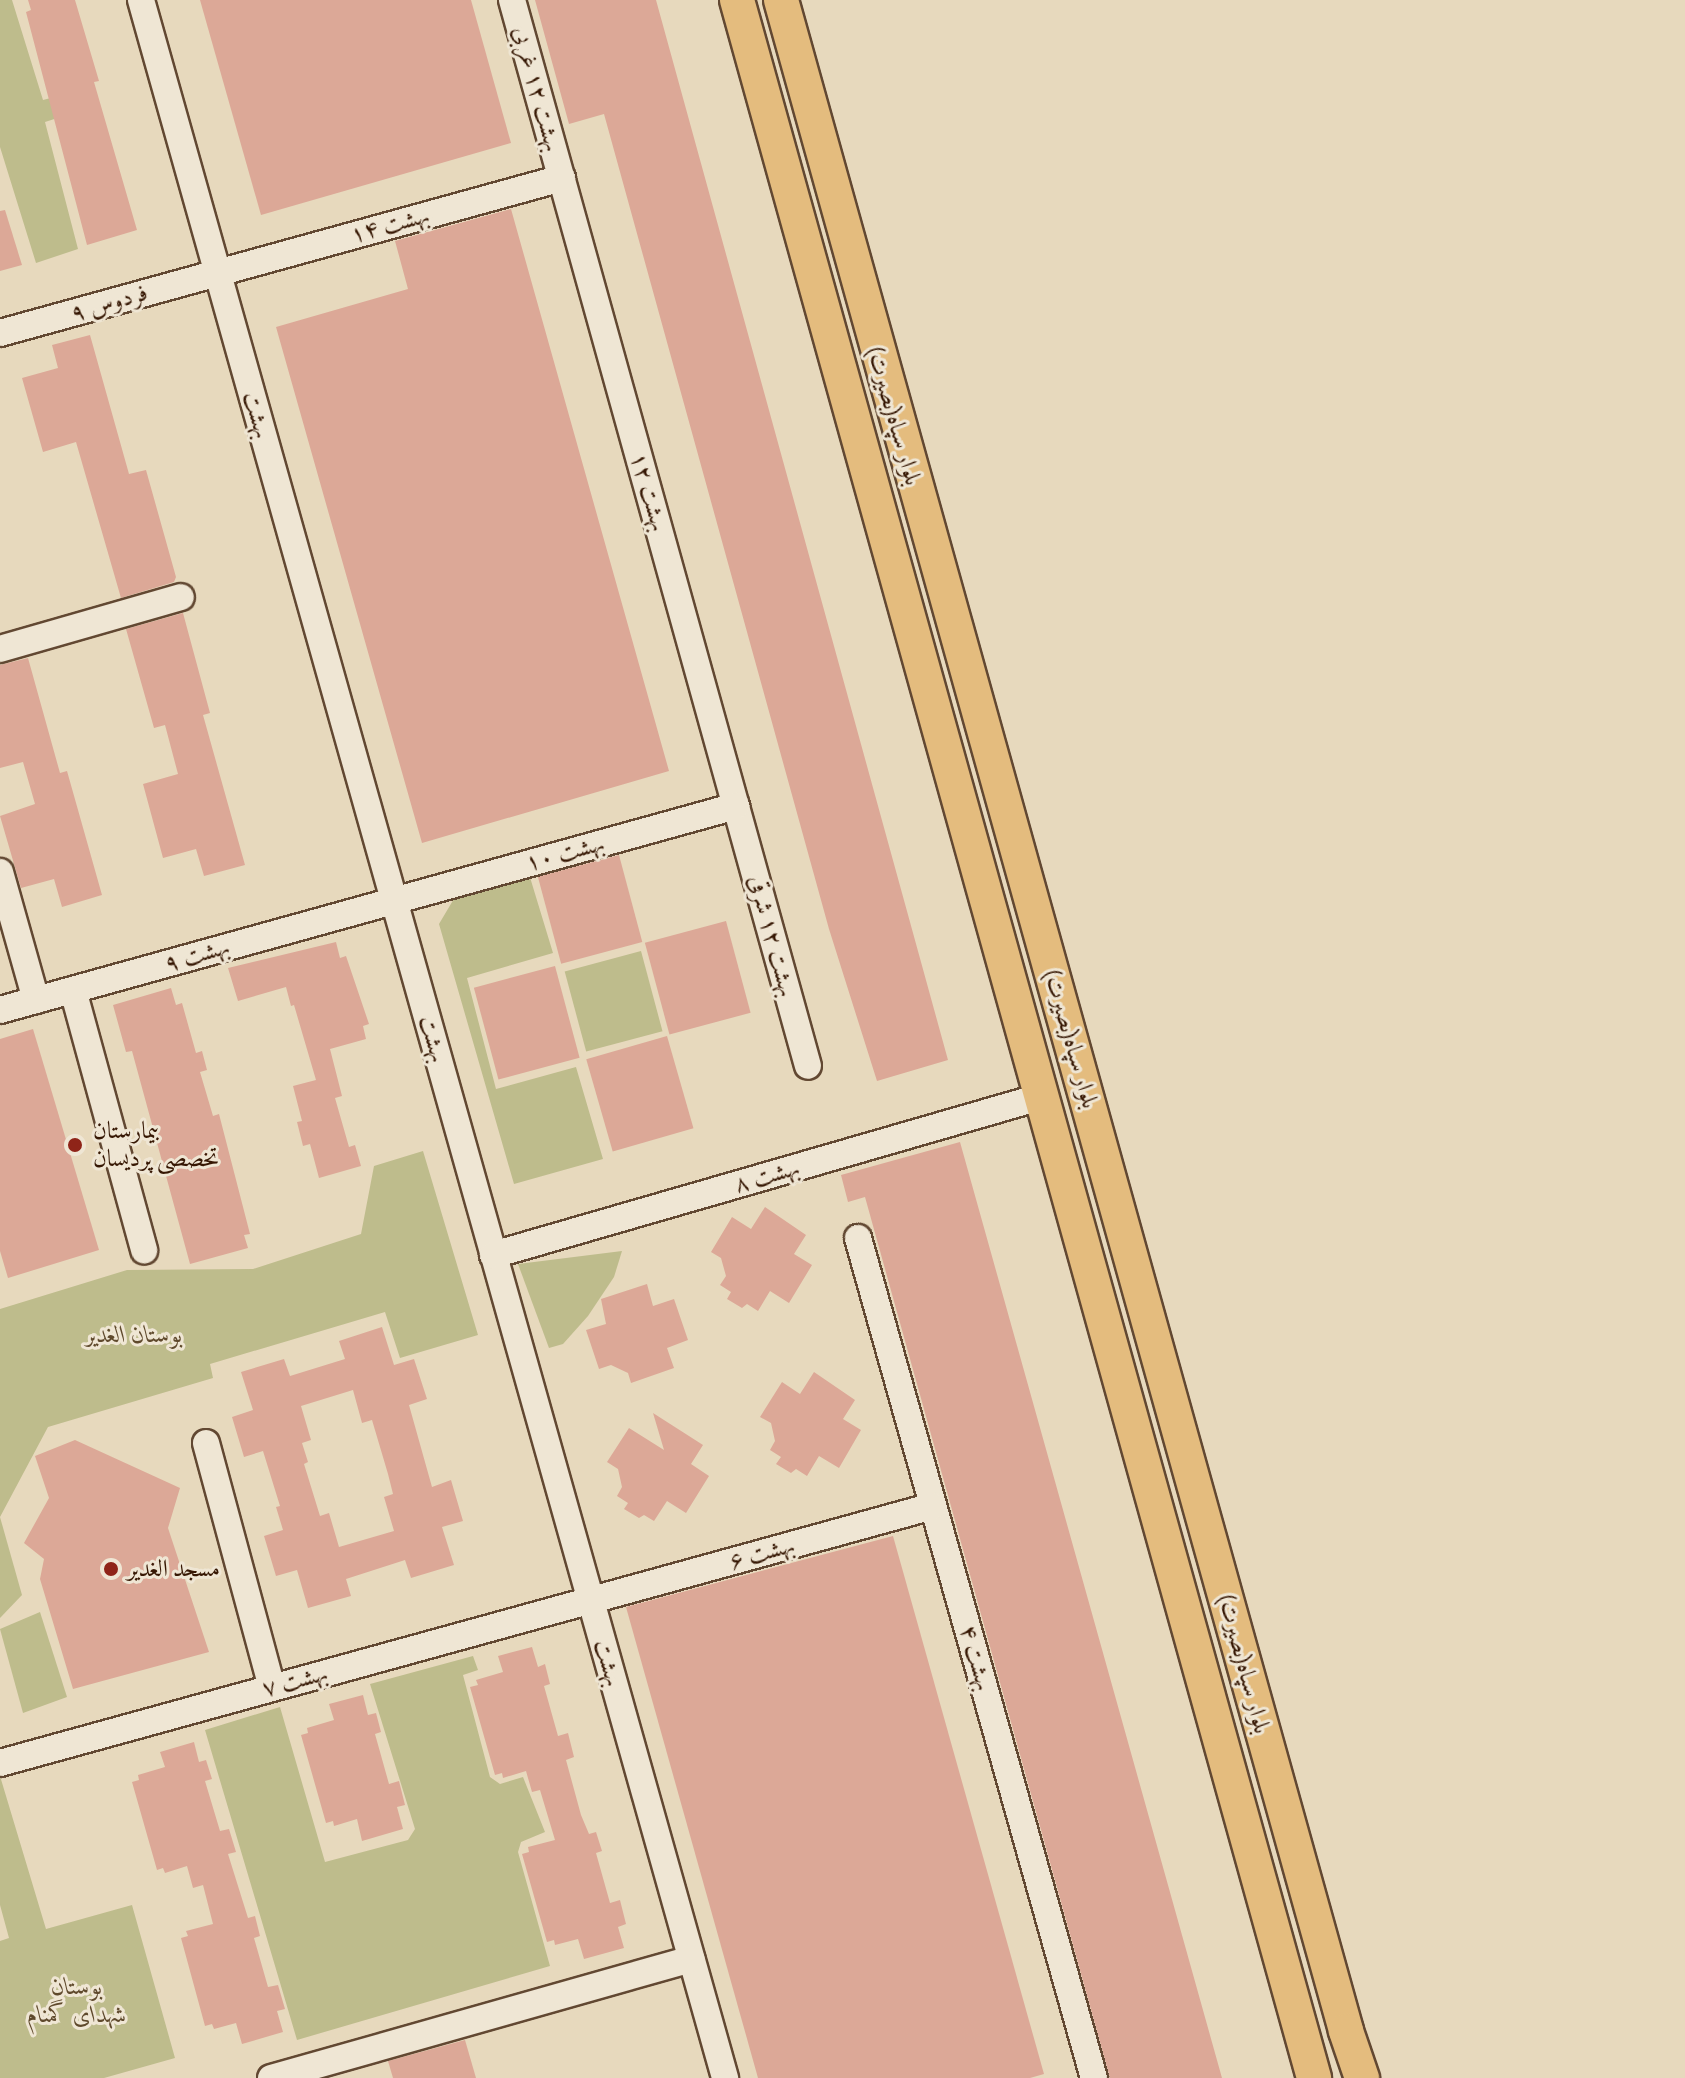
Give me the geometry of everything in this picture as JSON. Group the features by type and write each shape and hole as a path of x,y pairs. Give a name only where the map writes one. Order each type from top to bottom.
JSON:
{"main road":[{"name":"بلوار سپاه(بصیرت)","path":"737,0 814,268 1040,1097 1314,2078"},
{"name":"بلوار سپاه(بصیرت)","path":"781,0 850,258 1346,2031 1362,2078"},
{"path":"1040,1097 1084,1086"},
{"path":"1214,1725 1258,1713"}],"street":[{"name":"بهشت","path":"141,0 725,2078"},
{"name":"بهشت ۱۲ غربی","path":"512,0 562,178"},
{"name":"بهشت ۱۴","path":"217,273 562,178"},
{"name":"بهشت ۱۲","path":"562,178 736,806"},
{"path":"814,268 850,258"},
{"name":"فردوس ۹","path":"0,333 217,273"},
{"path":"0,649 181,597"},
{"name":"بهشت ۱۰","path":"394,900 736,806"},
{"name":"بهشت ۱۲ شرقی","path":"736,806 808,1066"},
{"path":"0,872 36,1000"},
{"name":"بهشت ۹","path":"0,1010 394,900"},
{"path":"73,990 144,1250"},
{"name":"بهشت ۸","path":"493,1255 1040,1097"},
{"name":"بهشت ۴","path":"858,1238 1094,2078"},
{"path":"206,1443 272,1687"},
{"name":"بهشت ۶","path":"590,1600 933,1506"},
{"name":"بهشت ۷","path":"0,1763 590,1600"},
{"path":"271,2078 691,1959"}],"green space":[{"path":"0,0 12,0 43,100 89,88 95,106 45,122 78,249 36,263 0,147"},
{"path":"529,874 553,953 467,978 496,1089 576,1067 603,1159 514,1184 439,924 455,897"},
{"path":"641,951 662,1031 586,1052 565,971"},
{"name":"بوستان الغدیر","path":"423,1151 478,1335 400,1358 385,1312 210,1364 213,1378 48,1427 0,1517 0,1309 127,1270 253,1269 361,1234 374,1166"},
{"path":"622,1251 614,1277 588,1316 563,1344 549,1348 518,1264"},
{"path":"0,1517 22,1595 0,1618"},
{"path":"40,1612 67,1697 23,1713 0,1629"},
{"path":"473,1656 478,1670 463,1675 490,1777 500,1784 523,1777 545,1832 521,1842 518,1852 550,1966 297,2040 205,1730 280,1707 325,1862 408,1840 415,1829 370,1684"},
{"name":"بوستان شهدای گمنام","path":"0,1776 46,1929 132,1905 175,2058 104,2078 0,2078 0,1941 9,1938 0,1905"}],"building":[{"path":"28,0 75,0 99,81 94,82 137,230 87,245 26,12 31,10"},
{"path":"200,0 471,0 511,143 261,215"},
{"path":"535,0 656,0 948,1060 877,1081 829,929 604,114 569,124"},
{"path":"511,209 669,771 422,843 276,327 408,289 395,241"},
{"path":"5,210 22,265 0,271 0,211"},
{"path":"90,335 129,474 146,470 176,577 174,582 121,598 76,442 43,452 22,378 58,368 52,345"},
{"path":"183,613 210,713 203,715 245,865 204,876 196,849 163,858 143,784 178,774 165,725 154,728 126,629"},
{"path":"28,658 60,773 67,771 102,895 62,907 54,879 21,888 0,816 35,804 23,762 0,768 0,665"},
{"path":"619,855 642,942 561,964 538,877"},
{"path":"726,921 751,1013 669,1035 645,943"},
{"path":"336,942 340,958 346,956 369,1024 363,1026 366,1039 330,1049 342,1096 335,1098 349,1147 355,1145 361,1166 319,1178 310,1144 303,1146 297,1122 302,1121 293,1086 316,1080 294,1005 291,1006 286,987 238,1001 228,968"},
{"path":"555,966 580,1058 498,1080 474,988"},
{"path":"171,988 176,1005 182,1003 196,1053 202,1051 207,1070 200,1072 213,1116 219,1114 250,1234 244,1235 248,1248 190,1264 132,1051 126,1052 113,1005"},
{"path":"33,1029 99,1250 8,1278 0,1251 0,1039"},
{"path":"667,1036 693,1128 613,1151 586,1059"},
{"path":"960,1142 1222,2078 1110,2078 865,1197 848,1202 841,1175"},
{"path":"765,1207 806,1235 794,1254 812,1265 789,1303 770,1291 758,1311 747,1304 742,1308 727,1299 731,1292 720,1285 726,1276 721,1258 711,1252 732,1217 751,1229"},
{"path":"647,1284 653,1306 674,1299 688,1340 667,1348 674,1368 631,1383 628,1373 611,1365 599,1369 586,1330 606,1324 601,1299"},
{"path":"382,1327 394,1365 414,1359 427,1399 409,1405 432,1487 451,1480 463,1521 442,1527 454,1565 411,1578 405,1560 346,1579 351,1596 308,1608 297,1570 276,1576 264,1536 283,1530 276,1507 280,1506 263,1451 244,1457 232,1417 253,1410 241,1372 284,1359 290,1376 345,1359 339,1341","holes":["353,1390 362,1423 372,1420 393,1494 384,1497 394,1531 339,1547 329,1513 320,1516 304,1464 308,1462 302,1443 311,1440 301,1406"]},
{"path":"814,1372 855,1400 843,1419 861,1430 839,1468 819,1456 807,1476 796,1469 791,1473 776,1464 781,1457 770,1450 775,1441 771,1423 760,1417 782,1382 800,1394"},
{"path":"653,1413 703,1445 691,1464 709,1476 686,1513 667,1501 654,1521 644,1515 639,1518 624,1509 628,1503 617,1496 622,1487 618,1469 607,1462 629,1428 664,1450"},
{"name":"مسجد الغدیر","path":"75,1440 180,1488 168,1528 209,1652 73,1689 40,1579 44,1559 24,1543 49,1498 35,1456"},
{"path":"893,1536 1044,2074 1030,2078 758,2078 626,1607"},
{"path":"532,1647 538,1667 545,1664 550,1684 544,1686 558,1736 568,1733 574,1757 566,1760 581,1815 589,1834 596,1832 602,1851 596,1853 610,1903 620,1900 626,1924 618,1927 624,1948 584,1959 578,1939 555,1945 554,1940 547,1942 522,1854 529,1852 528,1847 555,1840 540,1790 532,1792 526,1771 503,1778 502,1773 495,1775 470,1687 478,1685 476,1680 503,1672 498,1656"},
{"path":"363,1695 368,1715 376,1713 381,1732 375,1734 389,1784 399,1781 405,1805 397,1807 403,1829 362,1841 357,1819 334,1826 333,1821 326,1823 301,1735 308,1733 307,1728 334,1720 329,1704"},
{"path":"194,1742 199,1762 206,1760 212,1779 205,1781 220,1831 229,1829 236,1852 228,1854 248,1918 255,1916 260,1936 254,1938 268,1987 278,1985 285,2009 277,2011 283,2032 242,2044 236,2023 214,2029 212,2024 205,2026 181,1938 188,1936 186,1931 213,1924 203,1885 193,1888 187,1866 165,1873 163,1868 157,1870 132,1782 139,1780 138,1775 165,1767 160,1752"},
{"path":"465,2040 476,2078 393,2078 388,2061"}],"place":[{"name":"بیمارستان تخصصی پردیسان","path":"75,1145"},
{"name":"مسجد الغدیر","path":"111,1569"}]}
